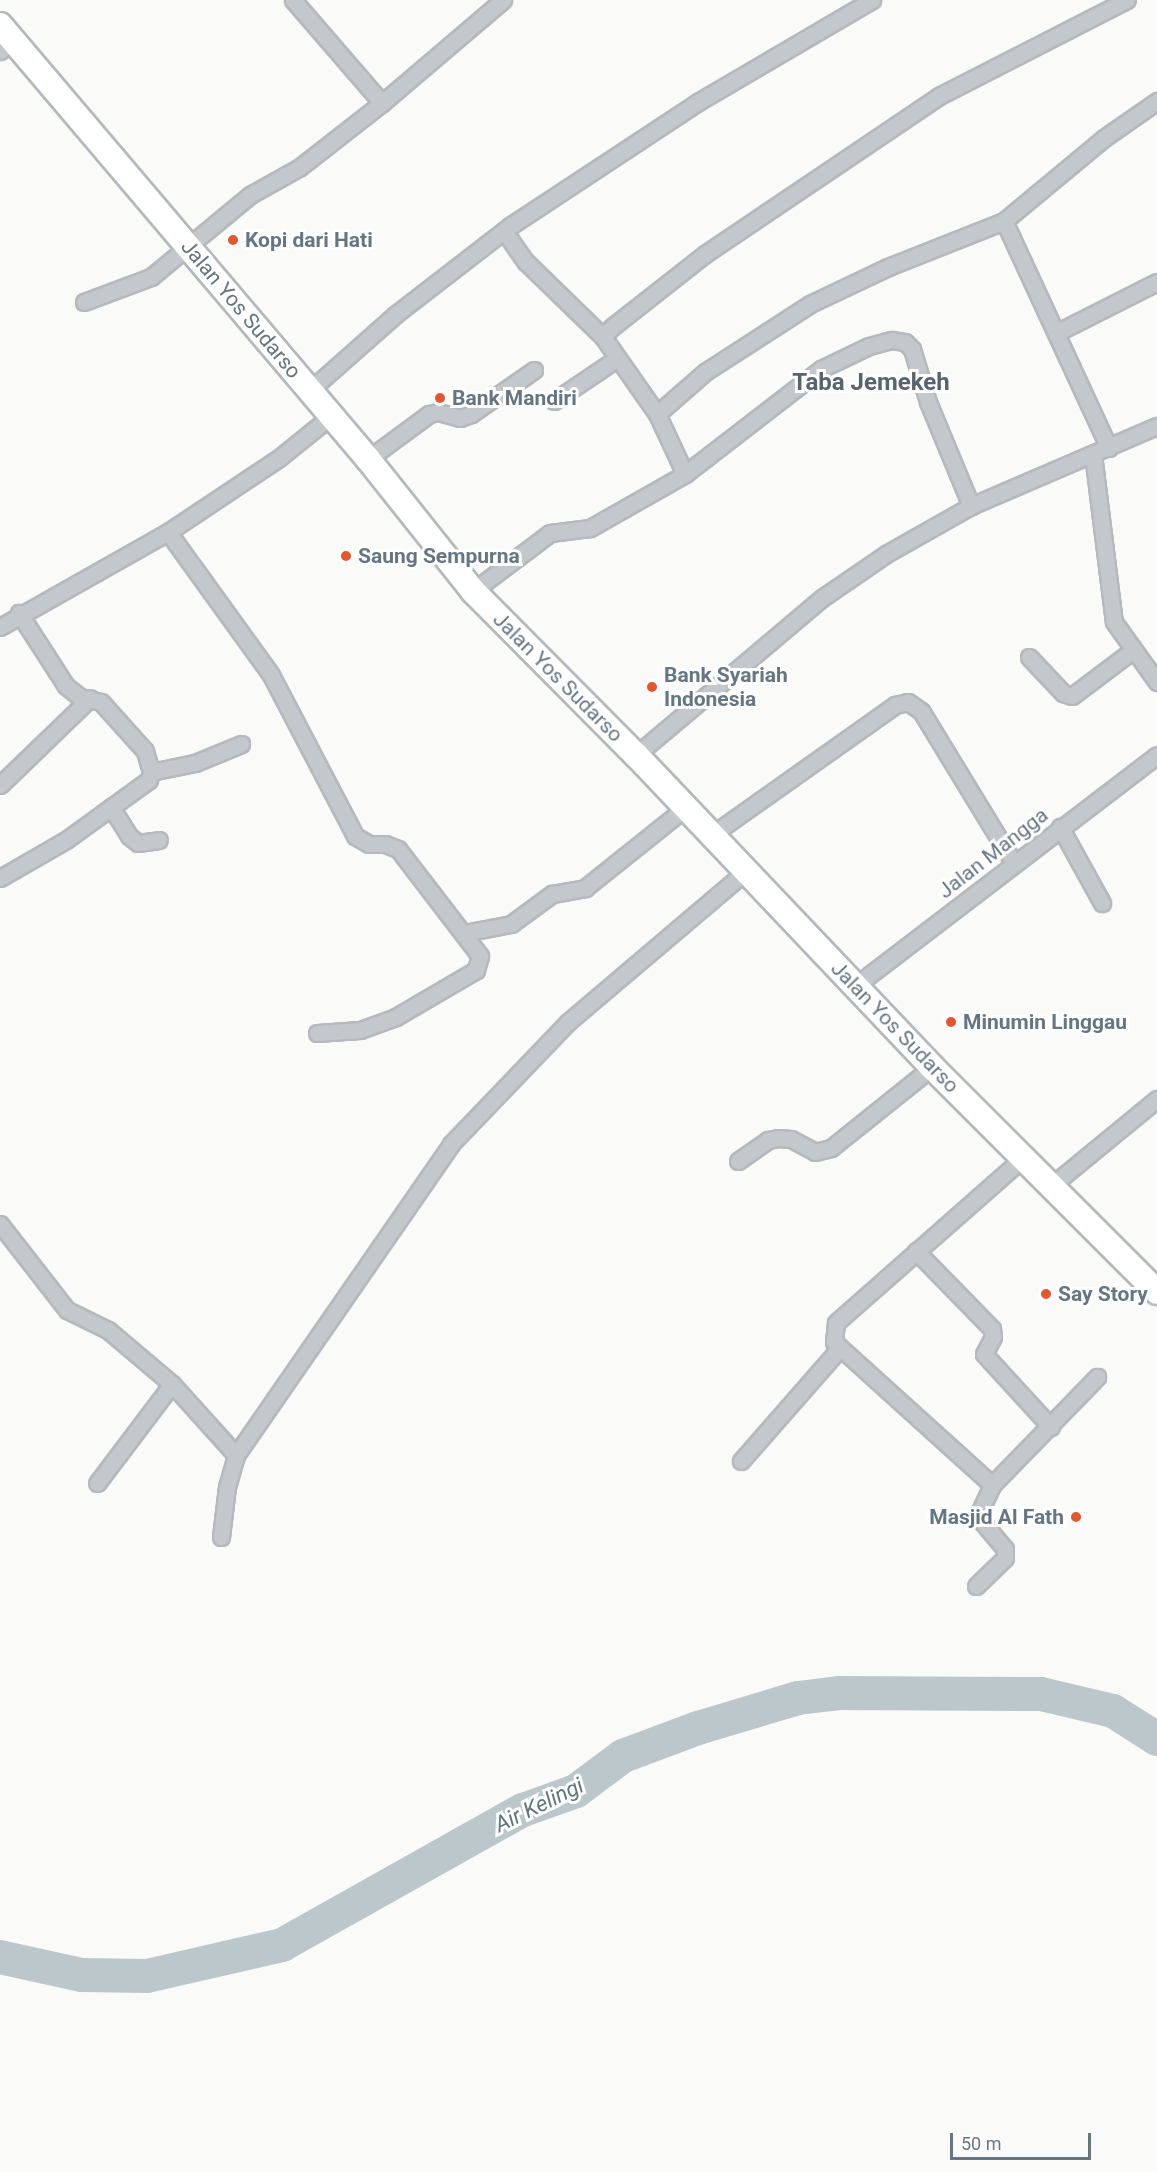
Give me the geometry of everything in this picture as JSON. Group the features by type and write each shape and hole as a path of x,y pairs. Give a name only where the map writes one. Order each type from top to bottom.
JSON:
{"highway":[{"name":"Jalan Yos Sudarso","path":"4,39 190,248 368,459 473,591 636,755 744,873 932,1067 1024,1156 1157,1292"}],"street":[{"path":"293,0 382,103"},
{"path":"309,391 396,314 504,231 698,102 872,0"},
{"path":"603,337 705,254 932,100 1127,0"},
{"path":"84,302 141,283 190,248 250,195 300,167 382,103 495,2"},
{"path":"657,414 705,372 810,304 888,267 1004,221 1104,138 1157,101"},
{"path":"1004,221 1109,448"},
{"path":"504,231 526,262 603,337 616,359 657,414 685,474"},
{"path":"1056,333 1157,282"},
{"path":"473,591 550,533 590,528 685,474 821,369 868,346 892,340 905,342 912,349 928,402 972,506"},
{"path":"554,400 616,359"},
{"path":"368,459 429,414 438,412 460,418 471,414 534,370"},
{"path":"0,627 19,613 168,532 263,470 331,416"},
{"path":"636,755 822,598 886,554 972,506 1157,426"},
{"path":"1093,454 1112,612 1118,631 1157,682"},
{"path":"168,532 271,675 355,836 369,844 398,849 480,956 476,970 368,1028 317,1033"},
{"path":"0,879 66,840 149,780 151,772 145,751 101,702 80,697 66,686 19,613"},
{"path":"1029,657 1063,693 1071,696 1133,650"},
{"path":"0,785 90,698"},
{"path":"710,836 895,705 908,702 921,711 1013,862"},
{"path":"151,772 195,763 241,744"},
{"name":"Jalan Mangga","path":"855,986 1013,862 1157,755"},
{"path":"111,807 129,836 138,843 159,840"},
{"path":"464,933 511,924 552,894 585,888 685,808"},
{"path":"1060,827 1102,903"},
{"path":"221,1537 227,1486 236,1455 452,1144 568,1022 744,873"},
{"path":"738,1161 768,1140 778,1138 791,1139 815,1152 831,1148 932,1067"},
{"path":"1051,1186 1157,1099"},
{"path":"992,1485 839,1349 832,1333 836,1323 1024,1156"},
{"path":"0,1224 67,1310 108,1330 172,1384 236,1455"},
{"path":"916,1251 992,1329 993,1338 984,1354 1051,1427"},
{"path":"741,1461 839,1349"},
{"path":"976,1586 1005,1558 1005,1549 981,1520 980,1511 992,1485 1051,1427 1097,1377"},
{"path":"97,1483 172,1384"}],"waterway":[{"name":"Air Kelingi","path":"0,1957 82,1975 147,1976 282,1945 523,1810 576,1791 623,1756 698,1728 798,1698 839,1693 1041,1694 1113,1711 1157,1739"}],"place":[{"name":"Kopi dari Hati","path":"233,240"},
{"name":"Bank Mandiri","path":"440,398"},
{"name":"Saung Sempurna","path":"346,556"},
{"name":"Bank Syariah Indonesia","path":"652,687"},
{"name":"Minumin Linggau","path":"951,1022"},
{"name":"Say Story","path":"1046,1294"},
{"name":"Masjid Al Fath","path":"1076,1517"}],"district":[{"name":"Taba Jemekeh","path":"871,383"}]}
